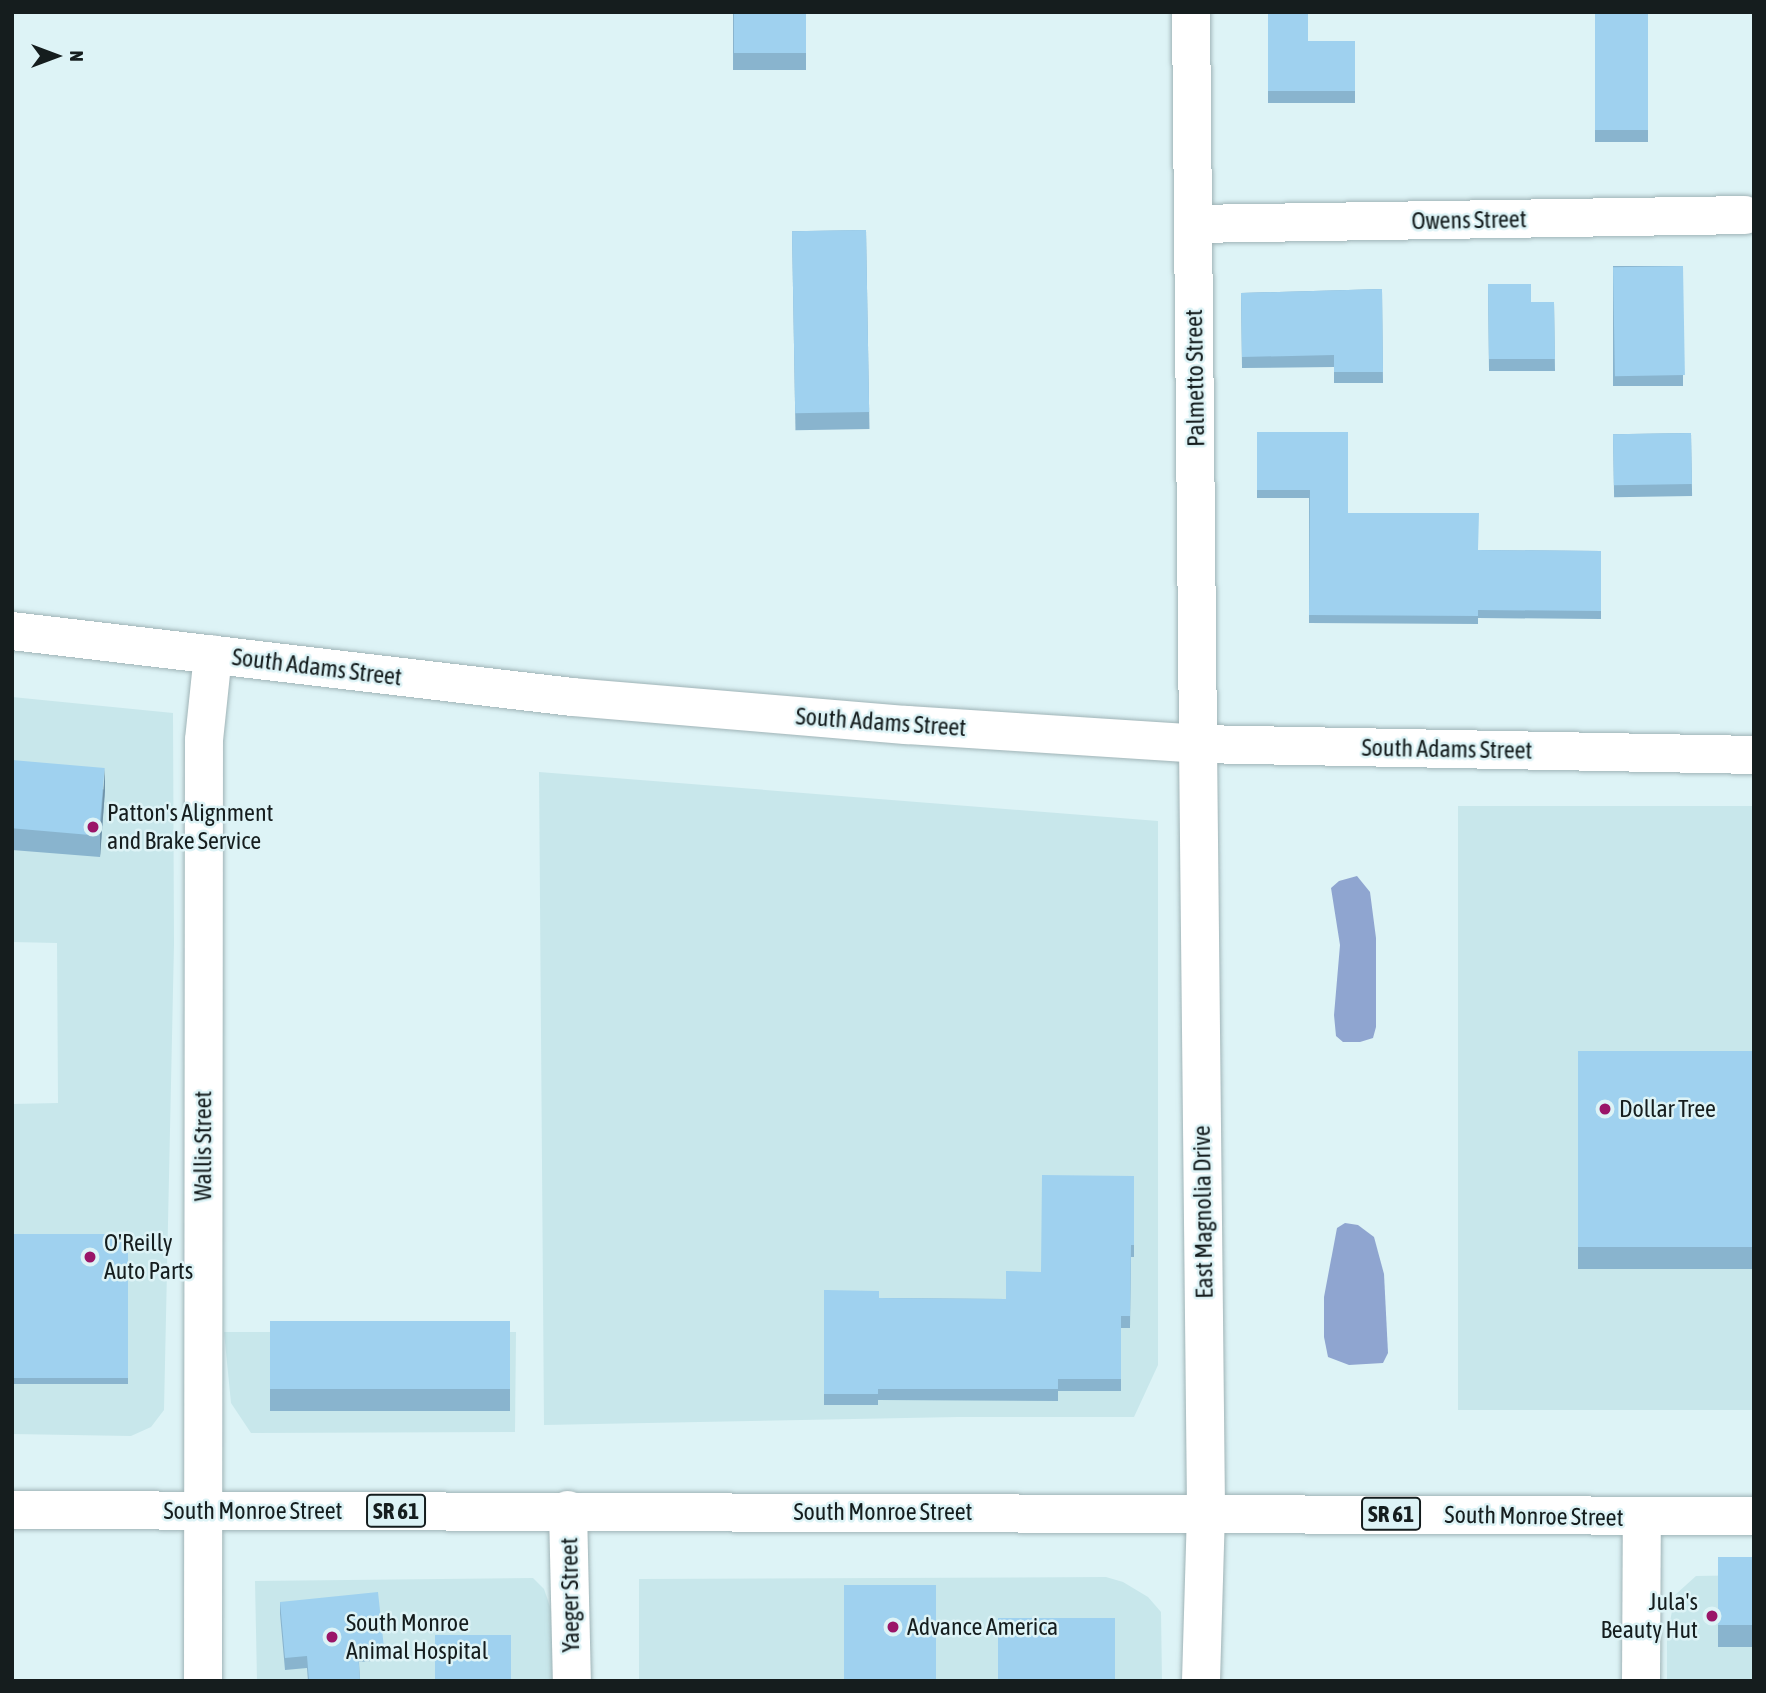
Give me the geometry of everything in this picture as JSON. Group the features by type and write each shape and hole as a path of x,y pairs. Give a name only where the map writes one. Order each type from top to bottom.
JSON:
{"main road":[{"name":"Palmetto Street","path":"1191,12 1198,744"},
{"name":"Owens Street","path":"1193,224 1751,215"},
{"name":"South Adams Street","path":"12,631 600,700 1198,744 1754,755"},
{"name":"Wallis Street","path":"203,1681 204,753 213,654"},
{"name":"East Magnolia Drive","path":"1198,744 1206,1512 1200,1681"},
{"name":"South Monroe Street","path":"12,1510 1206,1512 1754,1516"},
{"name":"Yaeger Street","path":"568,1510 572,1681"},
{"path":"1641,1681 1642,1517"}],"shaded area":[{"name":"O'Reilly Auto Parts","path":"12,697 173,713 174,944 164,1410 151,1427 131,1436 12,1434 12,1104 58,1103 57,943 12,942"},
{"path":"539,772 1158,821 1158,1365 1134,1417 958,1417 544,1425"},
{"name":"Dollar Tree","path":"1458,806 1754,806 1754,1410 1458,1410"},
{"path":"224,1332 516,1332 515,1432 251,1433 231,1403"},
{"name":"Jula's Beauty Hut","path":"1754,1575 1754,1681 1667,1681 1667,1638 1675,1595 1696,1576"},
{"path":"1106,1577 1123,1582 1148,1597 1161,1612 1162,1681 639,1681 639,1579"},
{"path":"533,1578 544,1589 558,1630 561,1681 257,1681 255,1581"}],"water":[{"path":"1357,876 1370,892 1376,938 1376,1027 1373,1038 1360,1042 1343,1042 1336,1036 1334,1015 1340,945 1331,888 1339,881"},
{"path":"1345,1223 1358,1225 1374,1237 1384,1274 1388,1353 1383,1363 1349,1365 1328,1357 1324,1337 1324,1297 1337,1228"}],"building":[{"path":"734,12 806,12 806,53 734,53"},
{"path":"1268,12 1308,12 1308,41 1355,41 1355,91 1268,91"},
{"path":"1595,12 1648,12 1648,130 1595,130"},
{"path":"866,230 869,412 795,413 792,231"},
{"path":"1683,266 1685,375 1615,376 1613,267"},
{"path":"1488,284 1531,284 1531,302 1554,302 1555,359 1489,359"},
{"path":"1382,289 1383,372 1334,372 1334,355 1242,357 1241,293"},
{"path":"1257,432 1348,432 1348,513 1479,513 1478,550 1601,551 1601,611 1478,610 1478,616 1309,615 1310,490 1257,490"},
{"path":"1691,433 1692,484 1614,485 1613,434"},
{"path":"12,760 105,768 99,836 12,828"},
{"path":"1578,1051 1754,1051 1754,1247 1578,1247"},
{"path":"1042,1175 1134,1176 1130,1316 1121,1316 1121,1379 1058,1379 1058,1389 878,1389 878,1394 824,1394 824,1290 879,1291 879,1298 1006,1299 1006,1271 1041,1272"},
{"path":"12,1234 128,1234 128,1378 12,1378"},
{"path":"270,1321 510,1321 510,1389 270,1389"},
{"path":"1718,1557 1754,1557 1754,1625 1718,1625"},
{"path":"844,1585 936,1585 936,1681 844,1681"},
{"name":"South Monroe Animal Hospital","path":"378,1592 384,1648 358,1651 360,1681 309,1681 307,1656 285,1658 280,1602"},
{"path":"998,1618 1115,1618 1115,1681 998,1681"},
{"path":"435,1635 511,1635 511,1681 435,1681"}],"place":[{"name":"Patton's Alignment and Brake Service","path":"93,827"},
{"name":"Dollar Tree","path":"1605,1109"},
{"name":"O'Reilly Auto Parts","path":"90,1257"},
{"name":"Jula's Beauty Hut","path":"1712,1616"},
{"name":"Advance America","path":"893,1627"},
{"name":"South Monroe Animal Hospital","path":"332,1637"}]}
